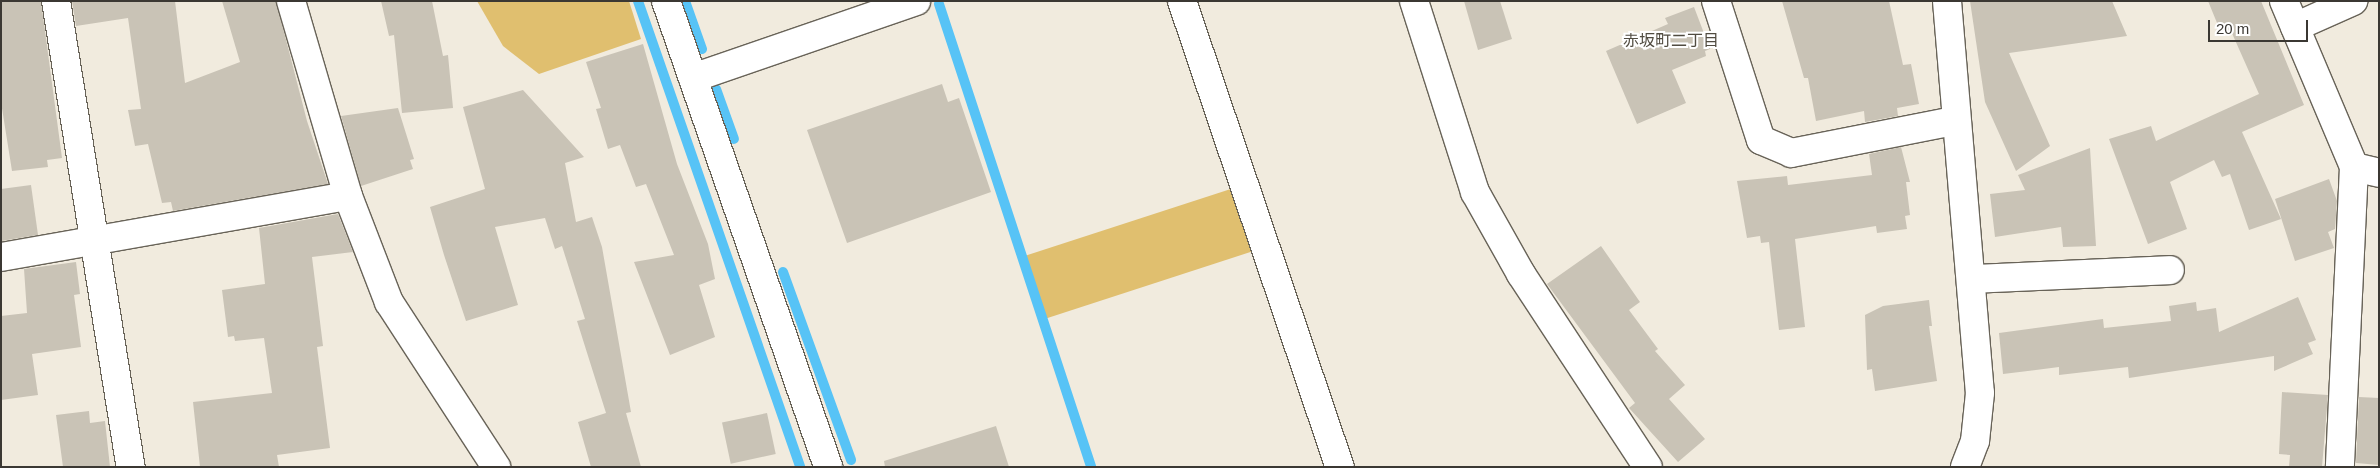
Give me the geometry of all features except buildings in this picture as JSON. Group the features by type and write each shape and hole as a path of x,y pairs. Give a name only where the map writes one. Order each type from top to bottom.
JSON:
{"street":[{"path":"56,1 131,467"},
{"path":"291,1 348,196 389,302 496,467"},
{"path":"666,1 828,467"},
{"path":"693,78 916,1"},
{"path":"1182,1 1340,467"},
{"path":"1414,1 1475,192 1521,274 1648,467"},
{"path":"1716,1 1762,140 1791,153 1954,121"},
{"path":"1947,1 1954,121 1972,279 1980,393 1974,441 1965,467"},
{"path":"2284,1 2366,170 2340,467"},
{"path":"2295,27 2353,1"},
{"path":"1,257 348,196"},
{"path":"1972,279 2170,270"}],"shaded area":[{"path":"477,1 629,1 641,39 539,74 503,46"},
{"path":"1240,186 1260,249 1045,319 1024,256"}],"waterway":[{"path":"638,1 800,467"},
{"path":"685,1 702,49"},
{"path":"939,4 1091,467"},
{"path":"716,89 734,139"},
{"path":"783,272 851,460"}],"district":[{"name":"赤坂町二丁目","path":"1671,41"}]}
